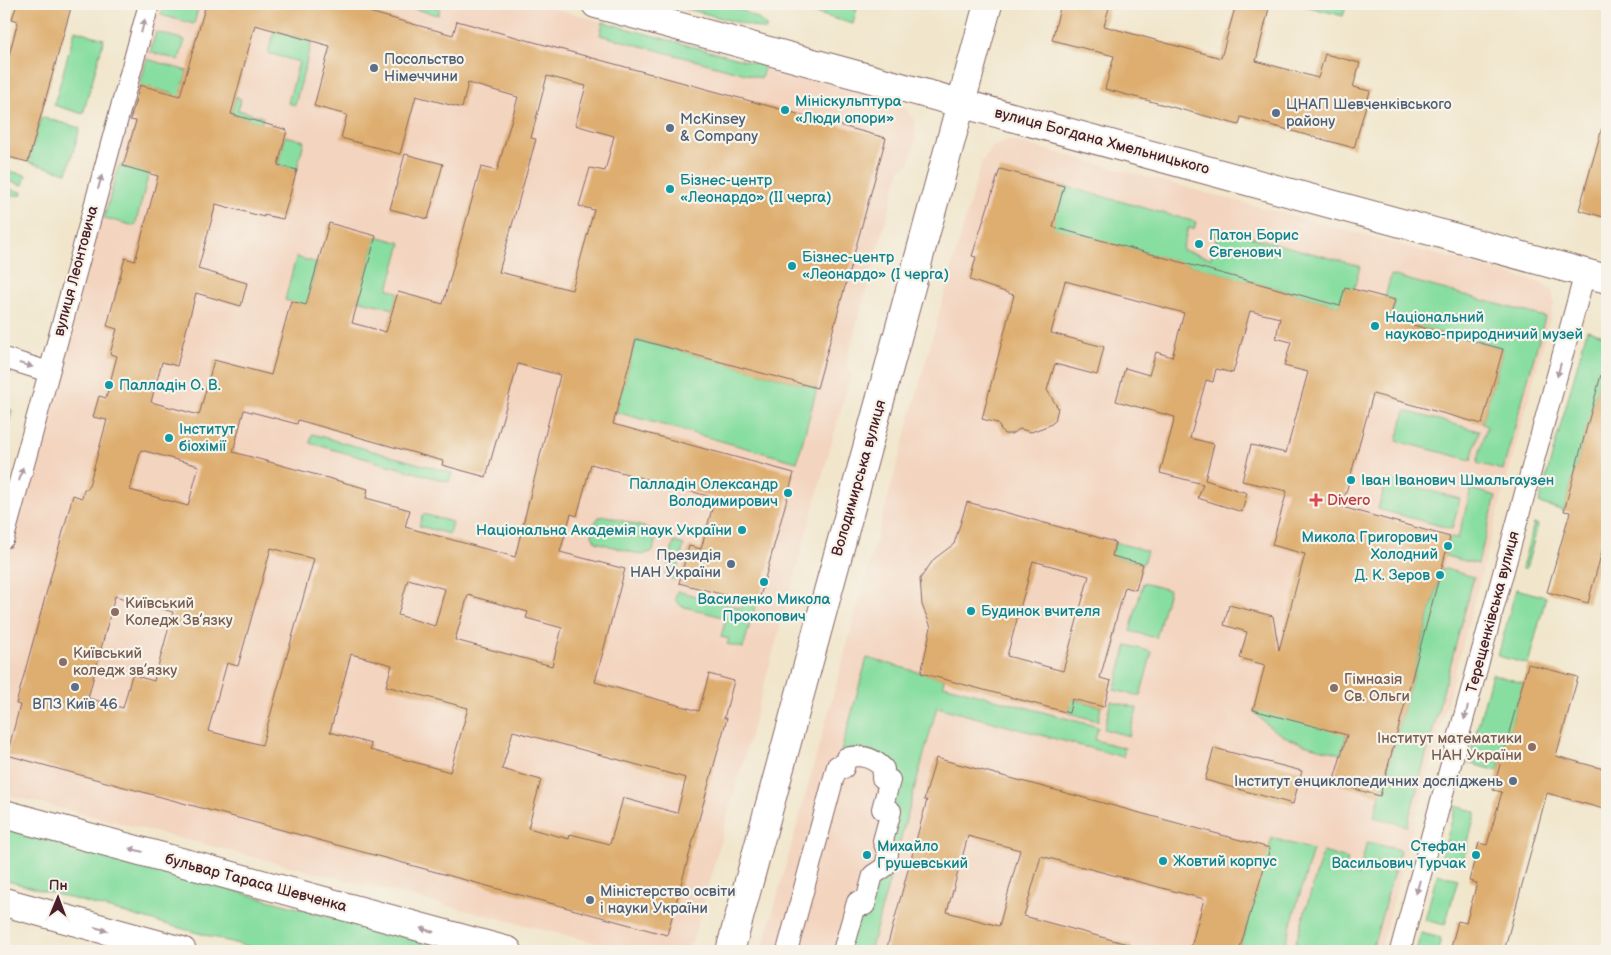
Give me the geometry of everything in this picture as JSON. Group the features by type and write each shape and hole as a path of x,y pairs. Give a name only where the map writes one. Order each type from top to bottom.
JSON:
{"main road":[{"name":"вулиця Богдана Хмельницького","path":"596,4 1596,276"},
{"name":"Володимирська вулиця","path":"730,951 988,4"},
{"name":"бульвар Тараса Шевченка","path":"4,814 508,951"},
{"path":"4,902 182,951"}],"street":[{"name":"вулиця Леонтовича","path":"4,538 149,4"},
{"name":"Терещенківська вулиця","path":"1400,951 1596,276"},
{"path":"4,358 49,372"},
{"path":"787,951 837,766 844,768 846,758 860,756 879,764 884,769 882,778 890,780 882,809 891,812 882,841 888,854 884,867 873,875 865,905 856,902 843,951"}],"shaded area":[{"path":"154,4 538,4 894,101 903,105 915,121 916,140 909,164 900,170 846,363 851,373 693,940 686,951 628,951 4,794 4,558"},
{"path":"1010,140 1542,283 1552,291 1554,304 1380,951 762,951 981,163 992,147"}],"green space":[{"path":"164,4 199,4 194,24 161,15"},
{"path":"395,4 423,4 440,8 438,15"},
{"path":"669,4 707,4 733,8 746,12 756,18 766,26 766,30"},
{"path":"784,4 858,4 853,24"},
{"path":"1298,4 1347,4 1343,16"},
{"path":"603,22 765,66 761,78 600,35"},
{"path":"75,30 104,39 83,114 54,105"},
{"path":"274,31 312,41 295,105 288,103 299,62 268,53"},
{"path":"156,32 185,40 179,60 150,52"},
{"path":"147,59 187,71 179,100 173,99 174,94 140,85"},
{"path":"236,97 241,99 238,110 263,117 262,123 231,114"},
{"path":"41,117 80,128 67,173 28,162"},
{"path":"286,136 304,141 297,170 278,165"},
{"path":"119,165 149,173 135,226 104,218"},
{"path":"4,170 26,175 23,185 4,180"},
{"path":"1064,186 1196,222 1194,229 1188,228 1182,250 1211,258 1217,236 1211,234 1213,227 1360,266 1354,289 1340,306 1051,227"},
{"path":"4,188 22,192 21,195 4,196"},
{"path":"376,236 401,243 388,289 398,292 393,309 358,300"},
{"path":"296,257 317,263 311,287 318,309 285,300"},
{"path":"1391,275 1545,317 1503,470 1477,463 1487,426 1482,424 1503,349 1390,319 1395,300 1385,298"},
{"path":"1587,330 1607,336 1607,354 1564,511 1539,503"},
{"path":"636,339 817,388 797,462 616,412"},
{"path":"4,408 12,410 4,443"},
{"path":"1405,411 1479,431 1471,460 1397,441"},
{"path":"312,434 452,473 449,482 310,443"},
{"path":"1387,479 1460,499 1452,529 1378,509"},
{"path":"1471,489 1496,496 1478,564 1445,556 1450,537 1458,538"},
{"path":"423,514 452,522 449,534 419,526"},
{"path":"607,516 653,530 656,537 653,551 642,555 596,542 592,535 594,524 599,517"},
{"path":"1534,524 1538,525 1526,569 1522,568"},
{"path":"674,542 684,545 675,580 665,577"},
{"path":"1115,542 1147,551 1143,564 1112,556"},
{"path":"1442,568 1474,577 1407,826 1374,817"},
{"path":"1143,583 1169,590 1156,638 1130,631"},
{"path":"1516,589 1546,597 1528,664 1498,656"},
{"path":"677,591 741,608 744,600 756,603 743,648 727,644 729,639 721,637 726,618 681,606 675,600"},
{"path":"1127,645 1152,652 1140,696 1114,690"},
{"path":"867,658 944,679 943,685 1098,727 1095,740 1125,748 1123,757 937,707 870,951 843,951 880,872 879,764 837,766"},
{"path":"1492,674 1523,683 1498,771 1468,763"},
{"path":"1072,699 1101,707 1098,721 1069,713"},
{"path":"1111,701 1137,708 1129,736 1104,729"},
{"path":"1253,710 1348,729 1341,754 1304,744 1282,735 1272,729"},
{"path":"1456,806 1476,812 1462,864 1441,859"},
{"path":"4,828 455,951 264,951 4,880"},
{"path":"1272,838 1313,850 1283,951 1239,951"},
{"path":"1367,842 1400,850 1372,951 1293,951 1323,852 1348,859 1345,869 1358,876"},
{"path":"1437,874 1458,879 1445,925 1425,920"},
{"path":"1421,933 1441,938 1438,951 1416,951"}],"building":[{"path":"17,4 72,4 28,162 4,156 4,62 7,63 18,21 12,19"},
{"path":"206,4 340,4 453,35 457,21 886,138 817,388 636,339 613,424 794,473 758,604 679,583 689,546 701,549 715,498 591,464 577,516 571,514 560,552 625,569 595,682 699,711 709,674 734,681 724,718 727,718 667,935 7,755 20,705 16,704 73,495 82,498 84,489 88,489 107,420 93,417 99,396 106,398 117,356 110,354 117,329 107,326 125,258 135,261 158,176 123,166 136,121 130,120 140,85 180,96","holes":["255,25 330,46 314,106 347,115 341,138 400,154 416,96 462,108 468,83 518,97 497,171 481,167 443,304 398,292 386,332 352,323 376,236 329,223 306,305 291,301 271,375 214,360 199,415 151,402 162,362 177,366 196,293 241,306 247,283 198,269 216,204 264,217 264,215 283,219 297,170 278,165 287,130 231,114","547,76 586,86 575,125 614,136 605,171 590,168 579,206 594,210 572,290 499,272 536,139 531,138","518,364 560,375 515,557 405,527 410,510 366,498 368,489 233,452 244,410 297,424 298,420 443,461 442,465 486,477","141,450 199,466 188,506 130,490","271,548 314,559 262,745 208,731 227,663 238,666","408,579 445,589 435,626 398,615","468,595 528,612 526,618 562,628 552,666 455,640","115,596 173,612 154,681 132,675 123,708 88,698","351,654 392,665 386,686 468,708 450,772 370,750 371,744 330,732","513,731 686,778 677,813 623,798 610,844 570,834 569,839 528,828 541,780 502,769"]},
{"path":"1061,4 1110,4 1104,26 1221,58 1236,4 1270,4 1256,61 1318,78 1325,54 1360,63 1353,87 1370,91 1354,148 1241,117 1239,125 1105,89 1114,56 1052,40"},
{"path":"1602,128 1607,129 1607,218 1579,210"},
{"path":"405,154 443,164 428,219 390,209"},
{"path":"1000,169 1064,186 1053,227 1340,306 1345,287 1395,300 1390,319 1503,349 1482,424 1373,394 1342,507 1450,537 1380,796 1333,783 1347,735 1253,710 1265,665 1240,658 1247,632 1224,625 1229,605 1273,616 1279,650 1305,554 1272,545 1287,491 1242,481 1251,445 1286,453 1308,372 1284,366 1291,342 1276,338 1280,318 1250,311 1233,373 1216,369 1213,382 1206,380 1190,438 1214,444 1205,480 1247,493 1242,512 1198,498 1203,484 1160,473 1175,417 1116,401 1125,368 1149,375 1156,352 1172,357 1184,313 1065,281 1051,333 1104,347 1097,375 1055,364 1047,390 1058,408 1055,421 1050,425 1031,432 1020,429 1011,434 1004,434 997,423 982,419 1014,295 970,280 976,257 972,256"},
{"path":"1601,375 1607,376 1607,545 1604,544 1588,603 1547,592 1570,512 1564,511"},
{"name":"Будинок вчителя","path":"967,502 1115,542 1112,556 1143,564 1136,590 1125,587 1100,678 1111,681 1104,707 1072,699 1069,713 921,673 931,627 922,605 920,579 934,559 954,544","holes":["1033,561 1089,576 1063,671 1007,656"]},
{"path":"1528,664 1578,677 1556,756 1607,770 1607,810 1547,793 1504,951 1450,951 1458,921 1466,923 1477,883 1469,881 1479,843 1487,845 1502,792 1493,790"},
{"path":"1214,748 1302,771 1293,804 1205,780"},
{"name":"Жовтий корпус","path":"936,758 1270,848 1239,951 1190,951 1204,899 1041,856 1024,916 1131,945 1130,951 886,951 927,800 924,800","holes":["968,836 1020,850 999,926 947,912"]}],"place":[{"name":"Посольство Німеччини","path":"374,68"},
{"name":"Мініскульптура «Люди опори»","path":"785,110"},
{"name":"ЦНАП Шевченківського району","path":"1276,113"},
{"name":"McKinsey & Company","path":"670,128"},
{"name":"Бізнес-центр «Леонардо» (II черга)","path":"670,189"},
{"name":"Патон Борис Євгенович","path":"1199,244"},
{"name":"Бізнес-центр «Леонардо» (I черга)","path":"792,266"},
{"name":"Національний науково-природничий музей","path":"1375,326"},
{"name":"Палладін О. В.","path":"109,385"},
{"name":"Інститут біохімії","path":"169,438"},
{"name":"Іван Іванович Шмальгаузен","path":"1351,480"},
{"name":"Палладін Олександр Володимирович","path":"788,493"},
{"name":"Divero","path":"1316,500"},
{"name":"Національна Академія наук України","path":"742,530"},
{"name":"Микола Григорович Холодний","path":"1448,546"},
{"name":"Президія НАН України","path":"731,564"},
{"name":"Д. К. Зеров","path":"1440,575"},
{"name":"Василенко Микола Прокопович","path":"764,582"},
{"name":"Будинок вчителя","path":"971,611"},
{"name":"Київський Коледж Зв’язку","path":"115,612"},
{"name":"Київський коледж зв’язку","path":"63,662"},
{"name":"ВПЗ Київ 46","path":"75,687"},
{"name":"Гімназія Св. Ольги","path":"1334,688"},
{"name":"Інститут математики НАН України","path":"1532,747"},
{"name":"Інститут енциклопедичних досліджень","path":"1513,781"},
{"name":"Михайло Грушевський","path":"867,855"},
{"name":"Стефан Васильович Турчак","path":"1476,855"},
{"name":"Жовтий корпус","path":"1163,861"},
{"name":"Міністерство освіти і науки України","path":"590,900"}]}
